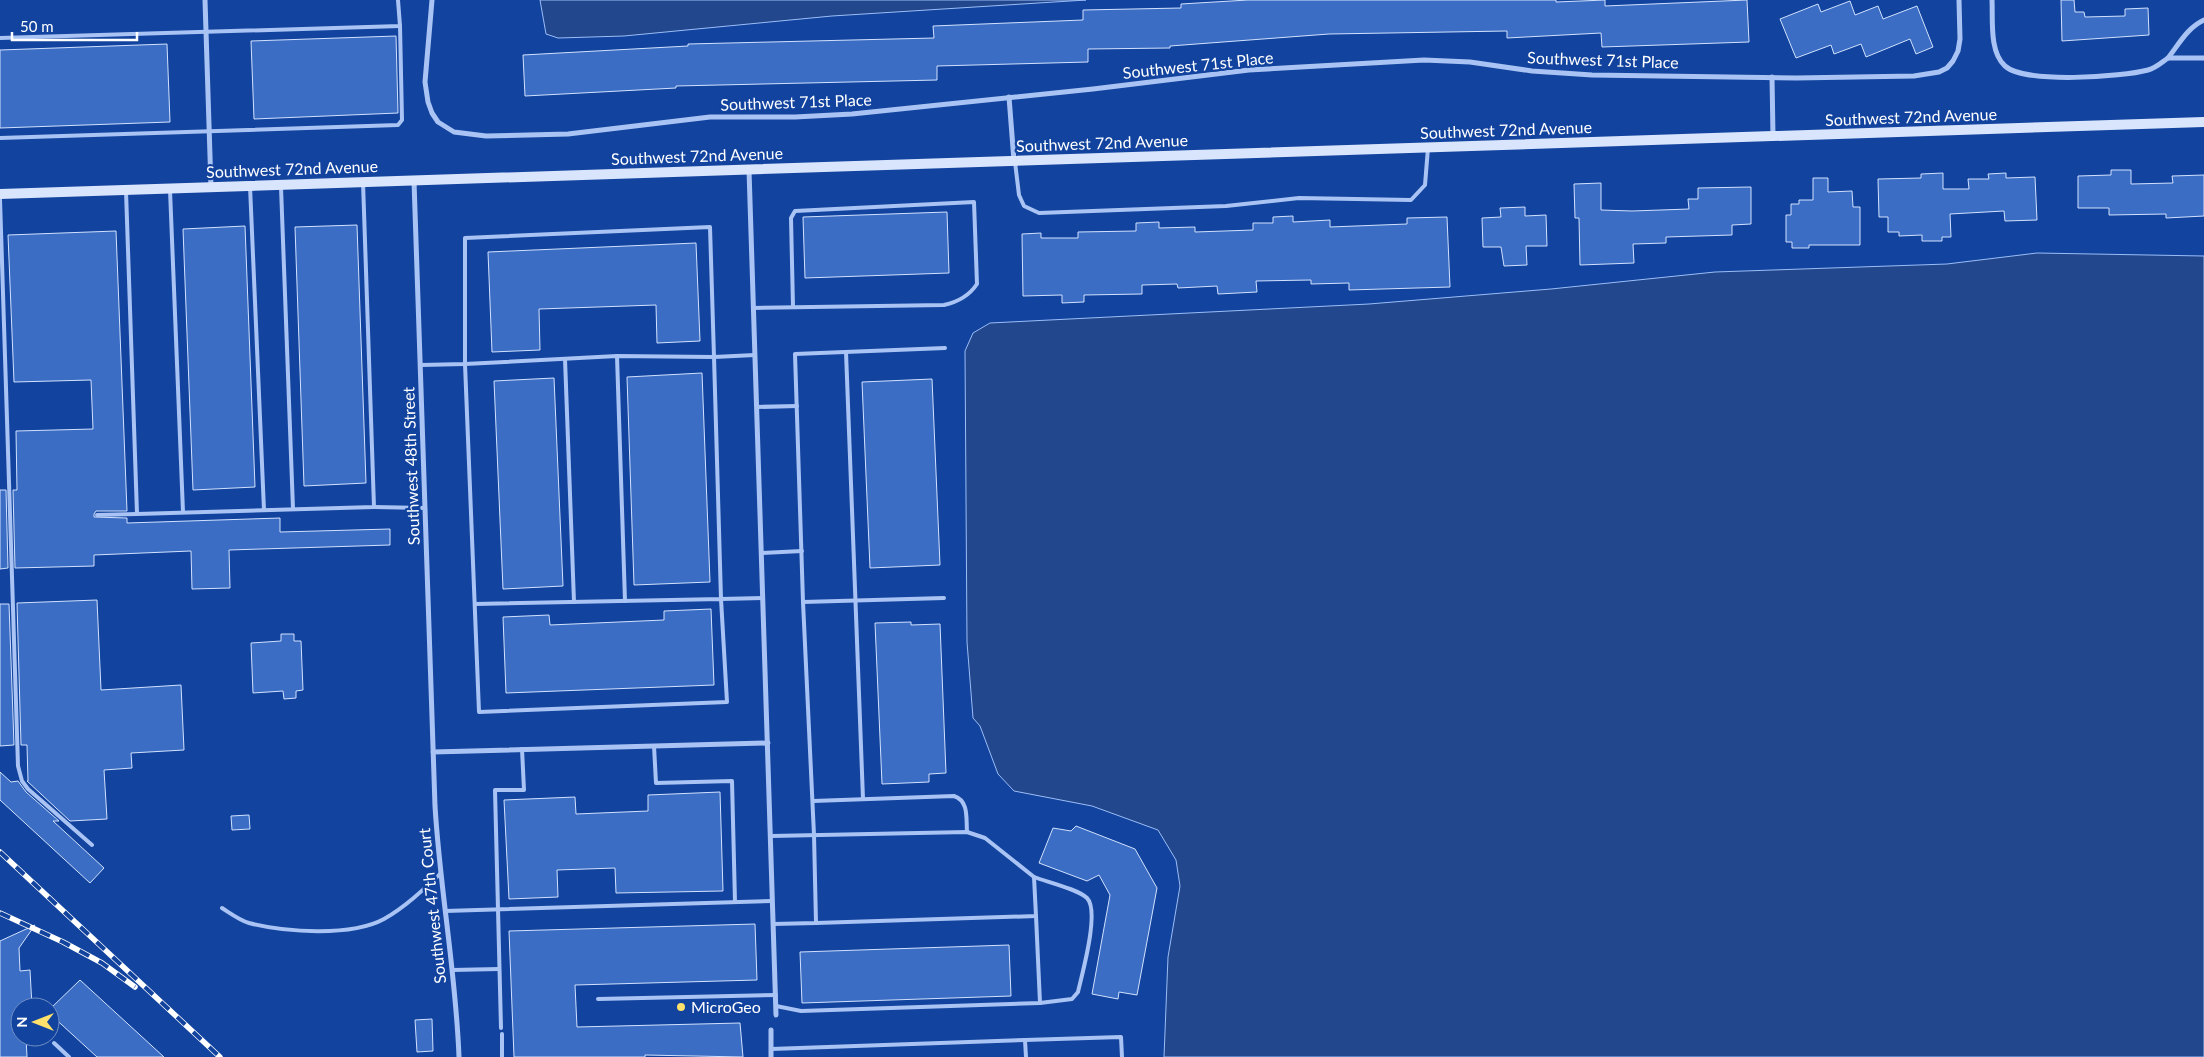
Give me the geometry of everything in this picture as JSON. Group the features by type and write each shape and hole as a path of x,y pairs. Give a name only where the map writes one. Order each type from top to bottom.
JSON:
{"street":[{"path":"205,0 211,187"},
{"name":"Southwest 71st Place","path":"432,0 425,82 428,102 432,113 444,127 454,132 475,136 568,134 691,118 826,116 1009,98 1249,70 1424,60 1470,62 1532,71 1570,74 1772,78 1914,76 1939,72 1947,68 1954,61 1960,39 1959,0"},
{"path":"1992,0 1997,53 2005,66 2020,74 2037,76 2107,75 2149,70 2168,58 2185,35 2204,20"},
{"path":"2168,58 2204,58"},
{"path":"1772,78 1773,136"},
{"path":"1009,98 1014,161"},
{"name":"Southwest 72nd Avenue","path":"0,194 2204,122"},
{"path":"749,170 776,1015"},
{"name":"Southwest 48th Street","path":"414,181 433,752"},
{"path":"433,752 768,742"},
{"name":"Southwest 47th Court","path":"433,752 434,806 452,970 459,1057"},
{"path":"770,1030 771,1057"}],"lane":[{"path":"0,138 398,125 402,120 398,0"},
{"path":"0,38 400,26"},
{"path":"1014,161 1019,195 1024,206 1039,213 1226,206 1299,198 1411,200 1425,185 1428,148"},
{"path":"363,182 374,507"},
{"path":"281,185 292,509"},
{"path":"250,186 264,510"},
{"path":"170,189 182,512"},
{"path":"126,191 137,514"},
{"path":"0,199 18,766 22,781 28,789 92,845"},
{"path":"753,308 793,308 944,305 962,299 977,284 974,202 795,211 791,218 793,308"},
{"path":"710,227 721,599 727,702 479,712 466,364 465,238 710,227"},
{"path":"816,923 795,354 945,348"},
{"path":"846,352 863,799"},
{"path":"421,365 617,356 755,355"},
{"path":"617,356 625,601"},
{"path":"565,359 574,602"},
{"path":"757,407 797,406"},
{"path":"97,515 374,507 425,508"},
{"path":"761,552 802,550"},
{"path":"475,604 763,598"},
{"path":"803,602 944,598"},
{"path":"654,746 656,783 732,781 736,902"},
{"path":"501,1028 494,790 524,790 522,749"},
{"path":"812,801 954,796 960,798 965,804 967,832"},
{"path":"770,836 967,832 985,838 1034,877 1082,894 1091,903 1093,910 1078,992 1072,999 1066,1001 801,1011 776,1006"},
{"path":"222,908 247,922 305,932 359,928 383,920 410,902 440,874"},
{"path":"1034,877 1040,1003"},
{"path":"445,911 772,901"},
{"path":"773,924 1036,916"},
{"path":"452,970 499,969"},
{"path":"598,999 776,995"},
{"path":"502,1034 502,1057"},
{"path":"771,1049 1121,1037 1122,1057"},
{"path":"1025,1040 1026,1057"},
{"path":"58,1047 69,1057"}],"water":[{"path":"540,0 1086,0 832,16 624,36 558,38 546,34"},
{"path":"2037,253 2204,256 2204,1057 1164,1057 1168,957 1180,886 1176,860 1158,830 1092,806 1014,791 998,774 980,726 973,718 967,642 965,351 973,333 990,323 1369,304 1551,289 1715,272 1947,264"}],"building":[{"path":"1248,0 1556,0 1556,2 1605,0 1605,6 1747,0 1749,42 1602,47 1601,33 1507,38 1507,31 1329,34 1170,46 1170,48 1088,49 1088,62 937,66 937,80 676,86 676,88 525,96 523,55 688,46 688,44 934,38 933,26 1083,20 1083,10 1181,8 1181,4"},
{"path":"2061,0 2074,0 2075,12 2084,12 2085,17 2125,16 2125,9 2148,8 2149,35 2062,41"},
{"path":"1850,1 1855,15 1878,6 1883,19 1917,6 1933,47 1916,54 1910,39 1866,57 1861,44 1834,54 1831,45 1796,58 1780,19 1818,4 1821,12"},
{"path":"396,36 398,113 254,119 251,41"},
{"path":"167,44 170,122 0,128 0,50"},
{"path":"2111,170 2131,170 2131,184 2173,183 2172,176 2204,175 2204,216 2166,218 2166,214 2109,215 2109,208 2078,208 2078,176 2111,175"},
{"path":"1943,173 1943,189 1969,189 1968,179 1989,179 1988,174 2006,173 2006,178 2035,177 2037,220 2005,221 2004,211 1950,214 1951,237 1942,237 1942,241 1922,241 1922,235 1899,236 1899,232 1888,232 1888,217 1879,217 1878,179 1921,178 1921,174"},
{"path":"1813,178 1828,178 1828,192 1852,191 1853,207 1860,207 1860,245 1809,245 1809,248 1792,248 1792,242 1786,242 1786,215 1791,215 1791,204 1799,204 1799,200 1813,200"},
{"path":"1601,183 1601,210 1632,211 1689,209 1688,199 1698,199 1698,188 1751,187 1751,224 1732,225 1732,235 1666,237 1666,243 1633,244 1634,263 1580,265 1579,218 1575,218 1574,184"},
{"path":"1525,207 1525,216 1546,215 1547,246 1526,246 1527,265 1504,266 1501,247 1483,247 1482,218 1501,217 1500,208"},
{"path":"947,212 949,273 805,278 803,217"},
{"path":"1293,216 1293,222 1330,220 1330,227 1407,224 1407,218 1447,217 1450,287 1349,290 1349,283 1311,284 1311,280 1256,281 1257,292 1218,294 1217,286 1178,288 1177,284 1142,285 1142,294 1084,295 1084,302 1062,303 1062,295 1023,296 1022,234 1041,233 1041,238 1078,238 1078,232 1136,231 1136,223 1159,222 1159,228 1195,227 1195,232 1253,230 1253,223 1273,223 1273,217"},
{"path":"357,225 366,483 304,486 295,227"},
{"path":"245,226 255,487 193,490 183,229"},
{"path":"116,231 127,511 96,511 94,517 127,518 127,523 280,518 280,532 390,529 390,545 229,550 230,588 192,589 191,551 94,555 94,566 15,568 13,490 17,490 16,431 93,429 91,380 14,382 8,235"},
{"path":"696,243 700,341 657,343 656,305 539,309 540,350 492,352 488,252"},
{"path":"702,373 710,582 634,585 627,377"},
{"path":"554,378 563,586 503,589 494,381"},
{"path":"932,379 940,565 870,568 862,382"},
{"path":"0,490 6,490 8,568 0,569"},
{"path":"97,600 101,690 181,685 184,750 131,753 132,768 104,770 107,819 70,821 27,781 27,745 21,745 17,603"},
{"path":"0,604 9,604 14,745 0,746"},
{"path":"711,609 714,685 506,693 503,617 549,615 550,625 664,620 664,611"},
{"path":"911,622 911,625 940,624 946,773 929,774 929,782 882,784 875,623"},
{"path":"281,634 294,634 294,641 301,641 303,690 296,691 296,698 284,699 283,691 253,693 251,643 281,641"},
{"path":"0,772 11,782 18,781 26,792 59,821 53,821 104,868 90,883 0,800"},
{"path":"720,792 723,891 616,893 615,868 557,870 558,897 509,899 504,800 575,797 576,814 648,811 648,795"},
{"path":"249,815 250,829 232,830 231,816"},
{"path":"1076,826 1135,849 1157,888 1137,995 1119,992 1118,999 1092,994 1110,895 1099,875 1087,881 1039,863 1053,828 1071,831"},
{"path":"755,924 757,980 575,985 577,1027 740,1023 743,1057 645,1055 645,1057 514,1057 509,931"},
{"path":"35,925 19,948 20,971 30,970 31,997 10,997 10,1047 26,1047 27,1057 0,1057 0,941"},
{"path":"1009,945 1011,996 802,1003 800,952"},
{"path":"80,980 164,1057 97,1057 60,1023 60,999"},
{"path":"432,1019 433,1051 417,1052 415,1020"}],"railway":[{"path":"0,852 220,1057"},
{"path":"0,913 63,942 102,963 135,987"}],"place":[{"name":"MicroGeo","path":"681,1007"}]}
